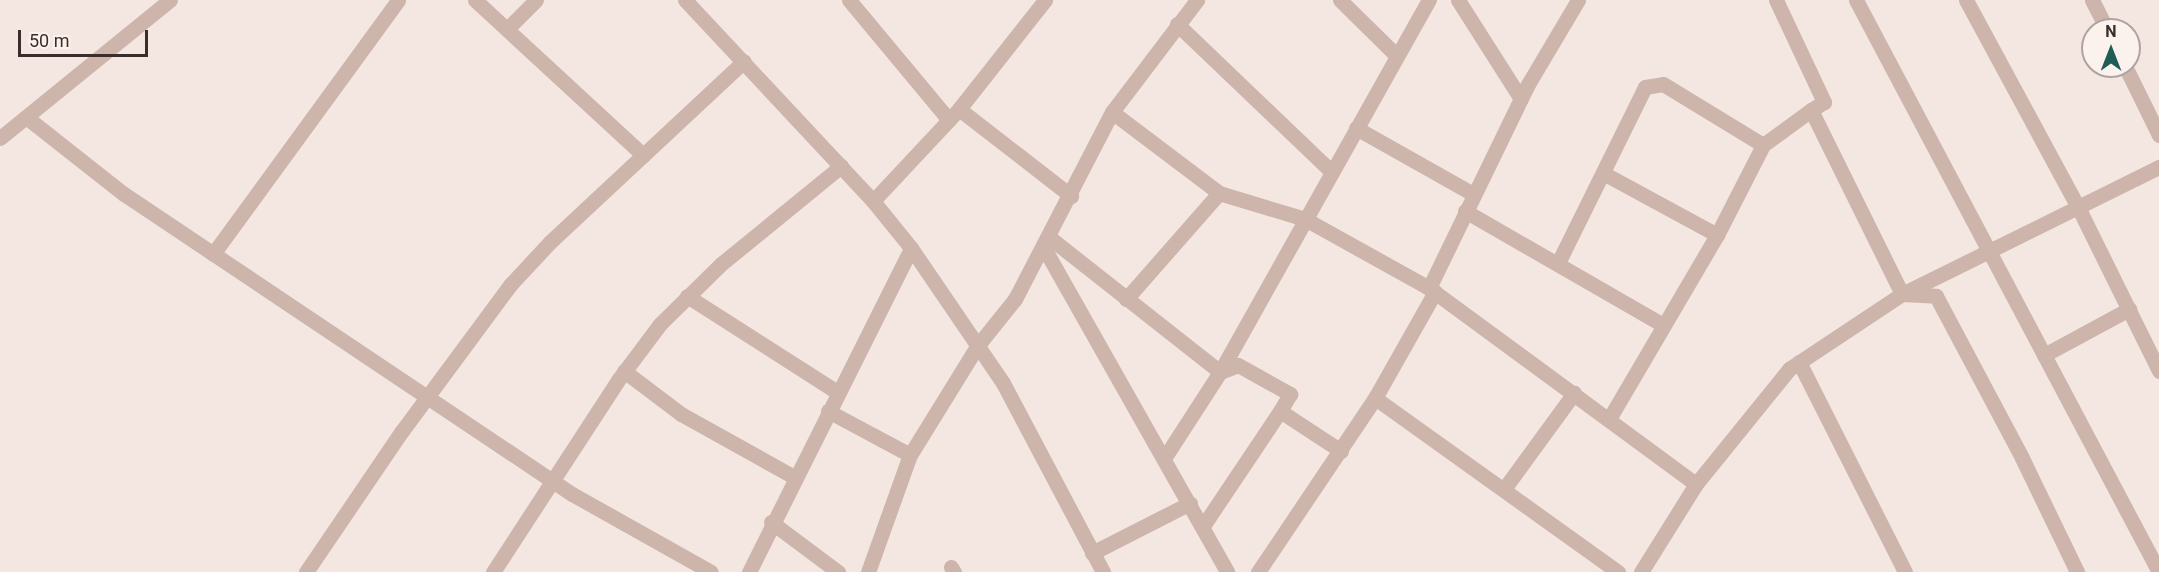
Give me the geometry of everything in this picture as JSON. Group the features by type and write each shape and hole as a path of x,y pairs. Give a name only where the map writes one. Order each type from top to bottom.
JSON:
{"street":[{"path":"0,138 170,0"},
{"path":"213,254 398,0"},
{"path":"475,0 643,155"},
{"path":"507,30 536,0"},
{"path":"684,0 841,166 911,248 978,345 1022,417 1102,572"},
{"path":"873,201 954,114 1045,0"},
{"path":"868,572 910,455 978,345 1015,299 1047,243 1112,112 1197,0"},
{"path":"1340,0 1397,56"},
{"path":"1165,457 1220,372 1429,0"},
{"path":"1458,0 1521,99"},
{"path":"1258,572 1375,398 1432,290 1465,211 1521,99 1578,0"},
{"path":"1609,419 1717,235 1763,145 1824,102 1776,0"},
{"path":"1856,0 2157,571"},
{"path":"1966,0 2079,209 2159,371"},
{"path":"2092,0 2101,18"},
{"path":"858,4 954,114 1071,196"},
{"path":"1177,24 1332,172"},
{"path":"306,572 426,397 510,285 643,155 744,61"},
{"path":"2131,78 2159,135"},
{"path":"1558,263 1639,94 1654,83 1663,84 1763,145"},
{"path":"1811,110 1902,294"},
{"path":"1112,112 1219,193 1305,219 1432,290 1696,484"},
{"path":"26,117 91,170 426,397 630,530 711,572"},
{"path":"1356,128 1473,194"},
{"path":"493,572 624,371 687,296 841,166"},
{"path":"1641,572 1696,484 1780,379 1798,362 1902,294 1988,249 2079,209 2159,167"},
{"path":"1603,173 1717,235"},
{"path":"1126,299 1219,193"},
{"path":"1465,211 1663,325"},
{"path":"1047,243 1126,299 1220,372"},
{"path":"1047,243 1227,572"},
{"path":"749,572 771,522 911,248"},
{"path":"1902,294 1936,296 2022,458 2077,572"},
{"path":"687,296 837,393"},
{"path":"2044,355 2129,309"},
{"path":"1798,362 1905,572"},
{"path":"1203,526 1290,394 1238,365 1220,372"},
{"path":"624,371 681,414 794,477"},
{"path":"1504,489 1574,393"},
{"path":"1375,398 1618,572"},
{"path":"828,411 910,455"},
{"path":"1280,411 1341,451"},
{"path":"1092,553 1190,503"},
{"path":"771,522 838,572"}]}
